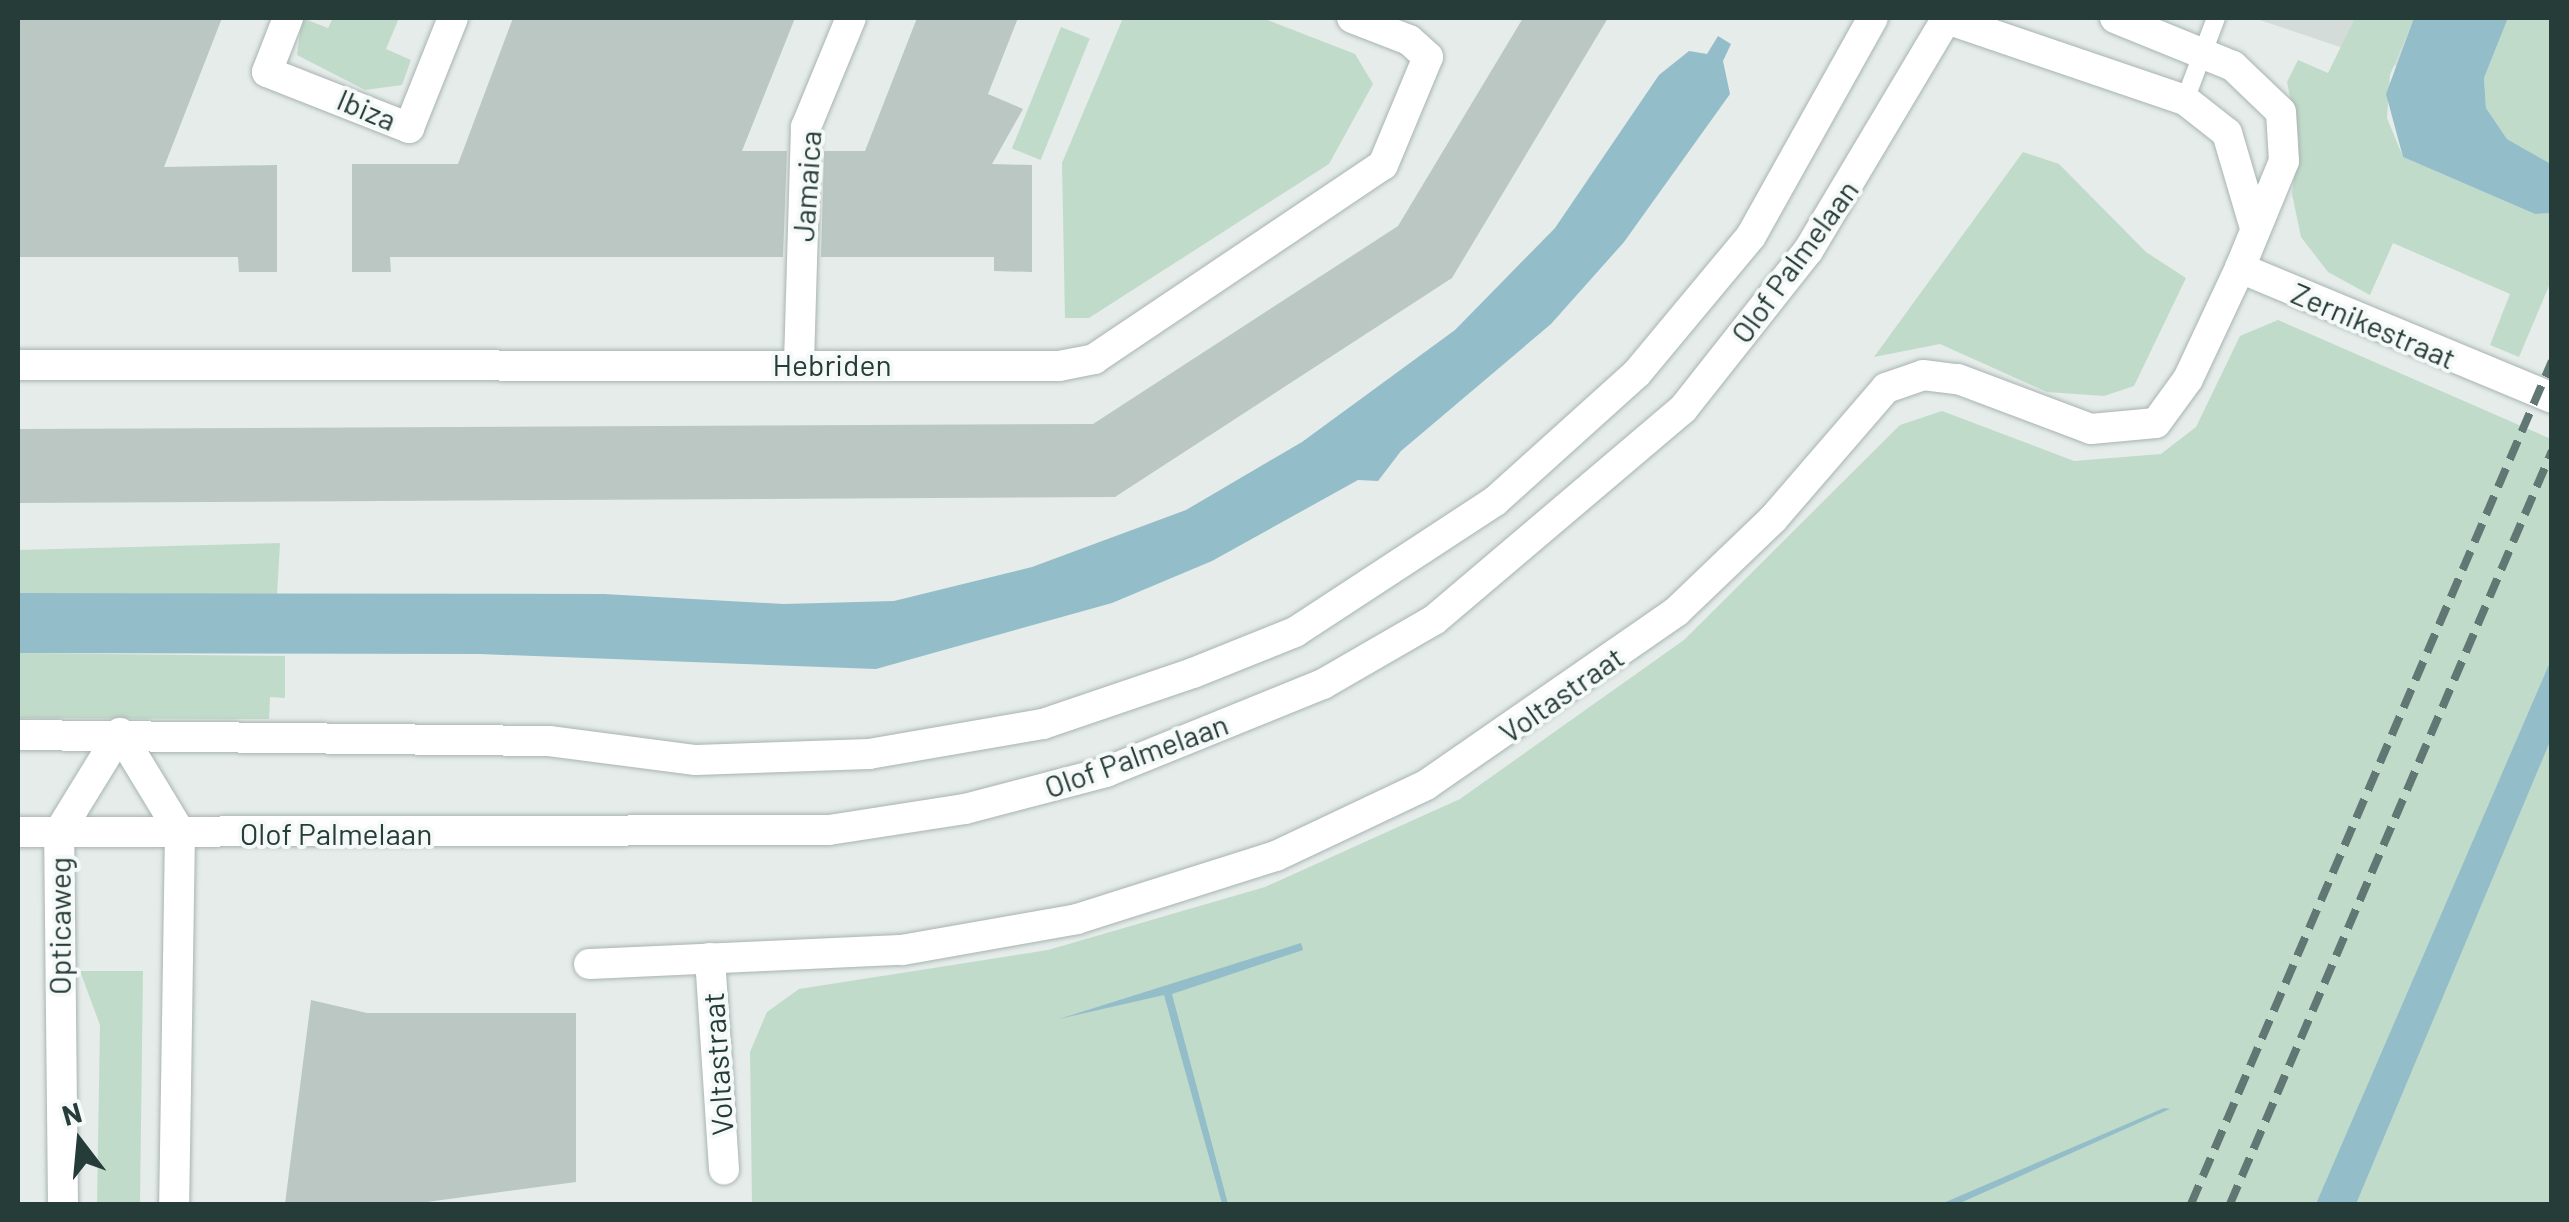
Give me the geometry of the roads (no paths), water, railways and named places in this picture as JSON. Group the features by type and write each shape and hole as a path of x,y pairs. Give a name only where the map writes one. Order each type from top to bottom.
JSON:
{"street":[{"name":"Ibiza","path":"288,18 267,72 410,128 453,18"},
{"name":"Jamaica","path":"799,363 806,126 851,18"},
{"name":"Hebriden","path":"18,364 1058,366 1094,359 1383,165 1428,57 1409,40 1352,18"},
{"name":"Olof Palmelaan","path":"18,735 120,733 549,741 696,760 870,754 1043,724 1295,632 1495,501 1637,373 1751,236 1872,18"},
{"name":"Olof Palmelaan","path":"18,832 829,830 965,810 1106,772 1323,684 1434,620 1683,409 1808,250 1946,18"},
{"path":"1946,18 2186,100 2227,133 2254,225"},
{"path":"2116,18 2253,78 2280,112 2284,161 2254,225 2240,268"},
{"name":"Zernikestraat","path":"2240,268 2552,398"},
{"name":"Voltastraat","path":"588,964 902,950 1077,920 1276,856 1426,785 1677,611 1774,519 1886,388 1923,375 1958,379 2091,429 2156,423 2188,379 2240,268"},
{"name":"Opticaweg","path":"63,1204 59,832 120,733"},
{"path":"120,733 180,832 174,1204"},
{"name":"Voltastraat","path":"710,958 724,1170"}],"lane":[{"path":"2186,100 2216,18"}],"water":[{"path":"2414,18 2508,18 2484,78 2486,108 2507,139 2551,164 2551,213 2535,214 2403,157 2386,94"},
{"path":"1718,36 1731,44 1723,61 1730,94 1624,242 1551,324 1401,451 1378,481 1358,480 1212,561 1112,603 876,669 480,654 18,653 18,593 604,594 784,604 894,601 1032,567 1186,510 1302,442 1455,330 1555,228 1659,75 1689,51 1707,54"},
{"path":"2551,660 2551,739 2356,1204 2316,1204"},
{"path":"1301,943 1303,950 1172,994 1228,1204 1222,1204 1164,995 1059,1019"},
{"path":"2164,1108 2170,1109 1958,1204 1941,1204"}],"railway":[{"path":"2191,1204 2552,361"},
{"path":"2230,1204 2552,451"}]}
